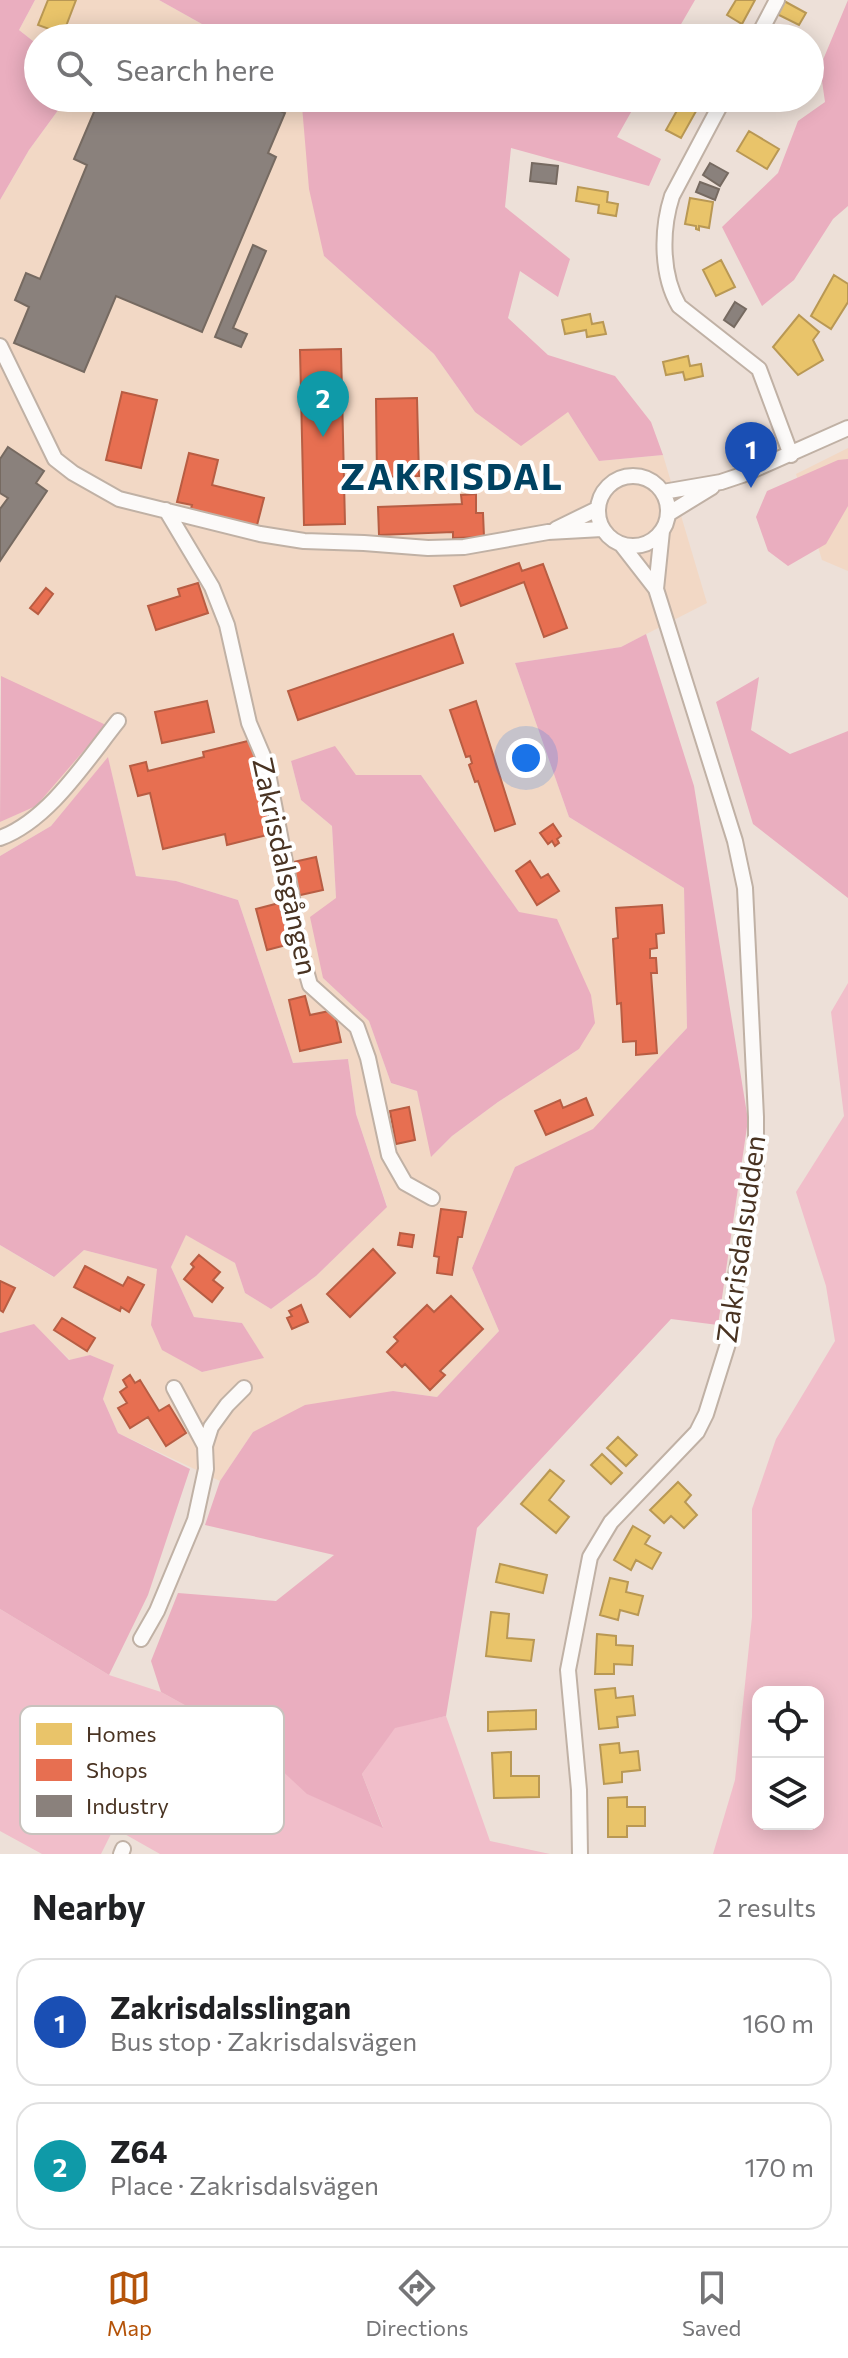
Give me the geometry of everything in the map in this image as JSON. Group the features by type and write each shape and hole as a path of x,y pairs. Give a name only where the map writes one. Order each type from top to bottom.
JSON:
{"street":[{"path":"764,24 777,0"},
{"path":"716,112 670,204 666,268 671,293 679,306 759,369 791,455"},
{"path":"0,346 55,459 119,499 304,541 464,547 548,532 602,529"},
{"path":"668,514 721,482 791,455 848,428"},
{"path":"629,475 648,479 663,492 668,514 662,531 644,544 621,544 610,539 602,529 597,509 604,490 619,478 629,475"},
{"path":"663,492 721,482"},
{"path":"548,532 597,509"},
{"name":"Zakrisdalsgången","path":"166,510 212,587 227,625 249,723 266,763 296,935 310,985 357,1027 368,1058 389,1155 405,1183 432,1198"},
{"name":"Zakrisdalsudden","path":"656,589 662,531"},
{"name":"Zakrisdalsudden","path":"580,1854 579,1790 568,1670 590,1557 611,1522 697,1432 706,1414 731,1334 736,1275 756,1168 755,1069 745,888 735,841 656,589 621,544"},
{"path":"0,838 14,833 39,815 118,721"},
{"path":"174,1388 205,1446"},
{"path":"141,1639 157,1611 195,1520 206,1469 205,1446 211,1427 244,1388"}],"shaded area":[{"path":"0,0 35,0 19,30 24,34 24,112 57,112 29,150 0,200"},
{"path":"35,0 159,0 202,24 24,24 24,34 19,30"},
{"path":"159,0 695,0 681,24 202,24"},
{"path":"848,0 848,206 833,219 794,280 762,306 722,227 778,173 798,121 811,112 824,112 824,57"},
{"path":"57,112 303,112 324,256 434,354 475,412 568,412 599,461 663,455 707,603 621,647 515,663 569,817 684,888 687,1028 594,1129 515,1167 472,1268 499,1331 437,1397 393,1391 253,1432 220,1481 118,1433 103,1399 113,1365 90,1355 70,1360 34,1325 0,1333 0,1245 53,1277 84,1250 158,1269 151,1325 163,1350 202,1372 263,1358 242,1323 194,1317 171,1267 186,1234 235,1263 245,1293 271,1309 316,1276 387,1206 356,1114 348,1059 293,1063 238,900 176,881 136,876 108,758 51,826 0,856 0,822 36,805 0,678 0,200 29,150","holes":["291,761 356,775 421,775 519,912 579,1049 498,1102 452,1136 432,1156 417,1091 391,1083 369,1021 323,978 336,898 332,826 301,800"]},
{"path":"303,112 631,112 617,137 661,159 649,186 511,148 505,207 570,259 558,297 520,271 508,318 548,355 615,376 651,422 663,455 599,461 568,412 521,446 475,412 434,354 324,256 309,189"},
{"path":"848,448 848,571 822,560 796,474"},
{"path":"848,459 848,506 826,544 788,566 768,551 756,517 767,491 838,460"},
{"path":"646,634 694,786 748,1120 718,1325 671,1319 477,1528 446,1716 395,1728 362,1774 383,1828 307,1794 284,1773 284,1706 186,1706 161,1692 151,1661 178,1593 276,1601 334,1555 205,1525 220,1481 253,1432 305,1405 393,1391 437,1397 499,1331 472,1268 515,1167 593,1129 687,1028 684,888 569,817 515,663 621,647"},
{"path":"1,676 106,725 36,806 0,822"},
{"path":"759,677 751,730 790,754 848,731 848,898 753,824 716,702"},
{"path":"335,746 356,775 421,775 519,912 557,919 591,995 595,1023 579,1049 498,1102 452,1136 431,1157 417,1091 391,1083 369,1021 323,978 310,917 336,898 332,826 301,800 291,761"},
{"path":"108,757 136,876 176,881 238,900 293,1063 348,1059 356,1114 387,1207 316,1276 271,1309 245,1293 235,1263 186,1235 171,1267 194,1317 242,1323 264,1358 202,1372 162,1350 151,1325 157,1269 84,1250 54,1277 0,1245 0,856 51,826"},
{"path":"848,983 848,1854 713,1854 735,1780 752,1617 752,1509 776,1439 835,1341 826,1286 796,1192 844,1116 831,1012"},
{"path":"34,1324 69,1360 90,1355 114,1365 103,1399 118,1433 190,1469 148,1595 109,1675 0,1609 0,1333"},
{"path":"0,1609 109,1675 161,1692 186,1706 20,1706 20,1834 111,1834 101,1854 42,1854 0,1831"},
{"path":"446,1716 490,1841 550,1854 160,1854 125,1834 284,1834 284,1772 308,1794 383,1827 362,1774 395,1727"}],"building: Homes":[{"path":"48,0 76,0 67,24 38,24"},
{"path":"736,0 755,0 742,24 727,15"},
{"path":"784,1 806,13 800,24 777,14"},
{"path":"676,112 696,112 681,138 666,130"},
{"path":"749,131 779,149 767,169 737,151"},
{"path":"578,187 608,192 607,202 618,204 616,216 598,213 599,205 576,201"},
{"path":"690,198 713,202 709,228 699,226 699,230 696,226 685,224"},
{"path":"721,260 735,287 716,296 703,270"},
{"path":"834,275 848,284 848,302 831,329 811,316"},
{"path":"590,314 592,324 603,322 606,334 587,337 586,330 565,334 562,320"},
{"path":"799,315 819,332 813,340 823,360 798,375 773,347"},
{"path":"688,356 690,366 701,364 703,376 685,380 683,372 666,375 663,362"},
{"path":"618,1437 637,1455 626,1466 607,1448"},
{"path":"602,1454 622,1473 611,1484 591,1465"},
{"path":"550,1470 564,1481 549,1500 569,1517 556,1533 521,1504"},
{"path":"678,1482 691,1495 685,1502 697,1515 684,1528 671,1516 664,1523 650,1510"},
{"path":"633,1526 650,1536 645,1544 661,1553 652,1569 636,1560 631,1570 614,1560"},
{"path":"500,1564 547,1575 543,1593 496,1582"},
{"path":"610,1578 628,1582 626,1592 643,1596 638,1615 620,1610 618,1620 600,1615"},
{"path":"491,1612 509,1614 507,1638 534,1640 531,1661 486,1656"},
{"path":"597,1634 616,1636 616,1645 633,1646 632,1665 614,1664 614,1674 595,1674"},
{"path":"615,1688 616,1698 633,1696 635,1715 617,1717 618,1727 599,1729 595,1690"},
{"path":"536,1710 536,1729 488,1731 488,1712"},
{"path":"619,1743 620,1753 638,1751 640,1770 622,1772 622,1782 604,1784 600,1745"},
{"path":"511,1752 511,1776 539,1776 539,1797 494,1798 492,1753"},
{"path":"627,1797 627,1807 645,1807 645,1826 627,1826 627,1837 608,1837 608,1798"}],"building: Shops":[{"path":"341,349 345,524 304,525 300,350"},
{"path":"122,392 157,400 141,468 106,460"},
{"path":"417,398 419,476 377,477 376,399"},
{"path":"189,453 218,460 212,485 264,498 256,529 190,512 192,505 177,502"},
{"path":"476,494 476,513 483,513 484,537 453,538 453,532 379,535 378,507 462,504 461,495"},
{"path":"519,563 522,571 543,564 567,628 544,637 524,582 461,606 454,586"},
{"path":"198,583 208,613 156,630 148,606 180,596 178,589"},
{"path":"46,588 53,594 38,614 30,608"},
{"path":"453,634 463,663 298,720 288,691"},
{"path":"207,701 214,732 162,743 155,712"},
{"path":"476,701 515,824 495,831 478,781 475,782 469,765 472,763 470,756 466,757 450,710"},
{"path":"252,740 275,833 227,845 225,834 163,849 150,793 138,796 130,766 146,762 148,771 204,757 203,752"},
{"path":"553,824 561,836 555,846 552,841 548,844 540,833"},
{"path":"316,857 323,890 296,896 289,863"},
{"path":"530,861 541,878 548,874 559,891 537,905 516,871"},
{"path":"279,903 290,944 267,950 256,909"},
{"path":"662,905 664,933 656,934 657,948 650,949 650,958 656,958 657,973 651,973 657,1053 636,1055 636,1041 623,1042 621,1003 617,1004 613,939 618,938 616,908"},
{"path":"305,996 310,1015 334,1010 341,1042 300,1051 289,1000"},
{"path":"586,1098 593,1115 546,1135 535,1111 560,1100 563,1108"},
{"path":"409,1107 415,1140 396,1144 390,1111"},
{"path":"441,1209 466,1212 452,1275 437,1273 439,1257 434,1256"},
{"path":"400,1233 414,1235 412,1247 398,1245"},
{"path":"373,1249 395,1273 350,1317 327,1294"},
{"path":"199,1255 220,1272 213,1280 223,1288 212,1302 184,1279"},
{"path":"85,1266 123,1286 128,1277 144,1285 129,1312 121,1307 120,1311 74,1287"},
{"path":"0,1281 15,1288 3,1312 0,1310"},
{"path":"451,1296 483,1329 440,1371 445,1375 430,1390 405,1364 402,1367 387,1352 398,1341 394,1337 427,1305 434,1312"},
{"path":"301,1305 308,1322 292,1329 287,1318 292,1316 289,1311"},
{"path":"62,1318 95,1338 87,1351 54,1330"},
{"path":"130,1375 135,1383 140,1380 159,1411 169,1405 186,1433 166,1446 148,1417 130,1428 118,1408 127,1403 120,1392 127,1387 123,1380"}],"building: Industry":[{"path":"94,112 285,113 268,153 276,157 202,332 116,296 84,372 14,343 29,307 15,300 26,273 40,279 87,165 74,159"},
{"path":"532,163 558,166 556,184 530,181"},
{"path":"710,163 728,173 720,186 703,175"},
{"path":"700,182 719,189 715,200 696,192"},
{"path":"253,245 266,251 233,328 247,334 241,347 215,337"},
{"path":"735,302 746,309 734,327 724,320"},
{"path":"8,447 44,471 36,483 47,491 0,561 0,509 8,498 0,493 0,459"}],"place":[{"name":"Z64","path":"323,437"},
{"name":"Zakrisdalsslingan","path":"751,488"}],"district":[{"name":"ZAKRISDAL","path":"452,475"}]}
